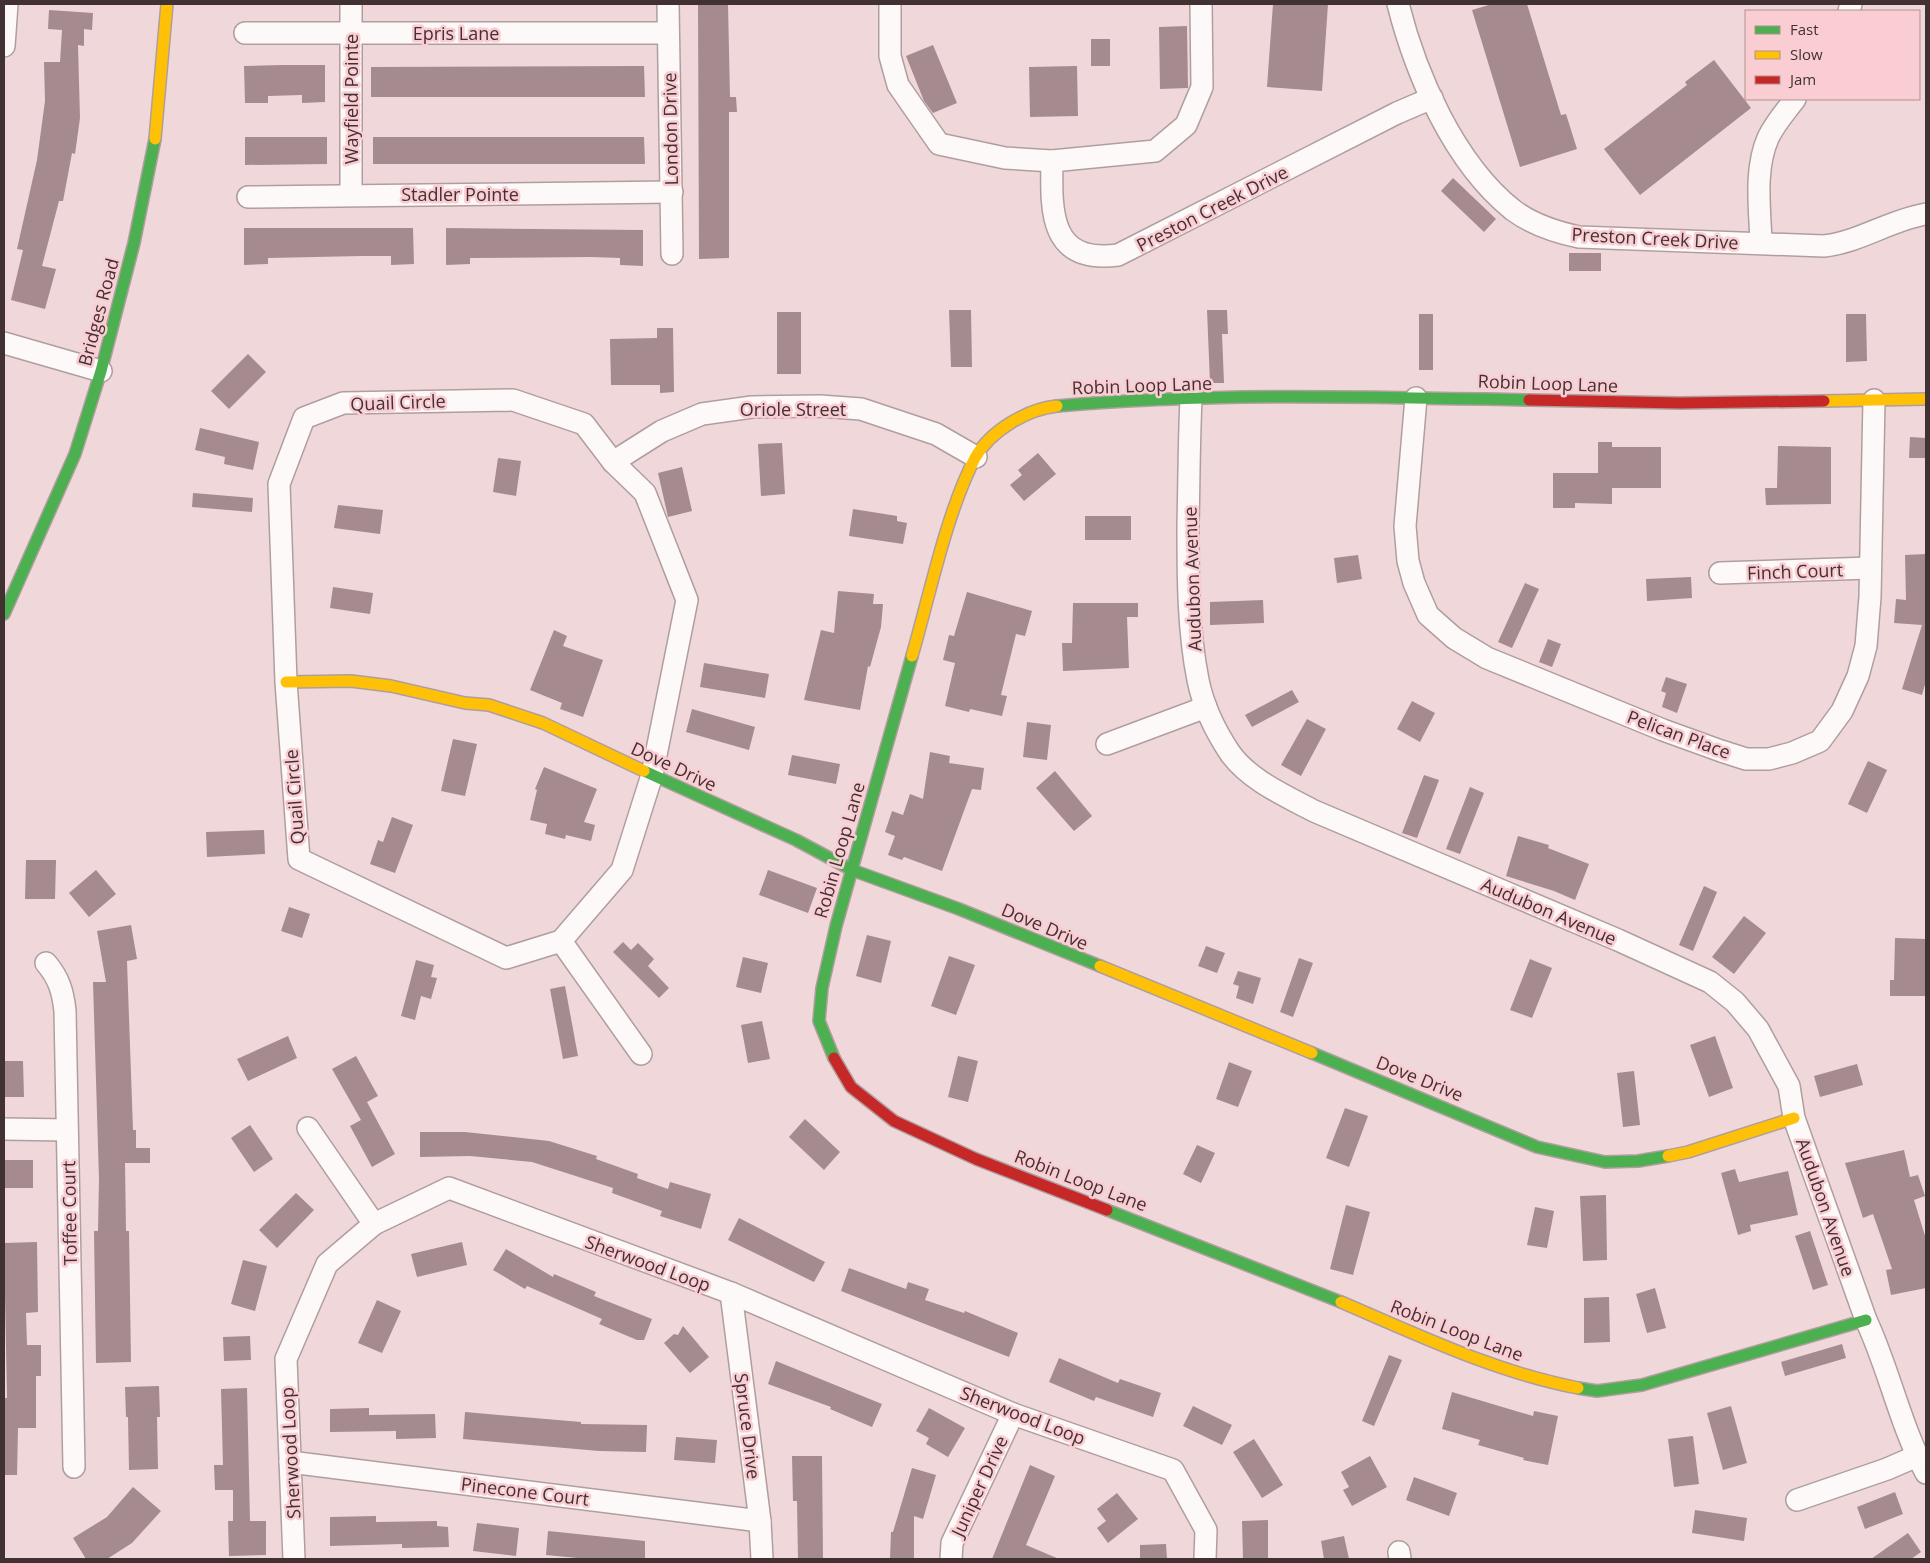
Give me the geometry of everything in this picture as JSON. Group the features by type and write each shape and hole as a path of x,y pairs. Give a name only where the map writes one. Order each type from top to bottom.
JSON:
{"street":[{"path":"4,46 6,4"},
{"name":"Bridges Road","path":"4,614 75,454 101,371 134,243 155,137 167,4"},
{"name":"Wayfield Pointe","path":"351,4 351,195"},
{"name":"London Drive","path":"668,4 672,254"},
{"path":"890,4 890,56 898,85 939,144 1005,158 1052,161 1155,152 1186,125 1202,87 1201,4"},
{"name":"Preston Creek Drive","path":"1398,4 1404,28 1432,98 1458,145 1477,172 1513,210 1545,228 1579,237 1824,246 1840,244 1901,220 1926,214"},
{"name":"Epris Lane","path":"245,33 668,33"},
{"name":"Preston Creek Drive","path":"1052,161 1052,209 1060,234 1076,249 1088,255 1118,255 1397,113 1432,98"},
{"name":"Preston Creek Drive","path":"1761,243 1760,183 1764,151 1773,130 1794,100"},
{"name":"Stadler Pointe","path":"248,197 672,192"},
{"path":"4,343 101,371"},
{"name":"Robin Loop Lane","path":"1866,1320 1642,1385 1597,1391 1543,1381 1471,1357 1281,1278 976,1159 894,1121 851,1087 830,1052 819,1021 822,988 836,926 954,509 976,457 997,432 1021,418 1050,407 1139,399 1416,398 1680,403 1926,399"},
{"name":"Pelican Place","path":"1416,398 1405,526 1408,561 1414,583 1428,615 1454,638 1487,658 1663,730 1746,759 1769,760 1820,741 1842,711 1858,676 1866,646 1874,400"},
{"name":"Audubon Avenue","path":"1191,399 1188,545 1190,631 1198,682 1206,707 1230,753 1243,768 1290,798 1356,831 1618,940 1710,982 1735,1002 1758,1029 1789,1086 1794,1118 1866,1320 1880,1350 1922,1465"},
{"name":"Quail Circle","path":"513,400 584,424 613,462 645,493 687,600 652,775 622,870 561,941 506,958 299,858 286,682 278,484 304,418 344,403 513,400"},
{"name":"Oriole Street","path":"613,462 662,431 702,414 752,407 800,406 861,410 885,416 936,434 976,457"},
{"name":"Finch Court","path":"1720,573 1870,568"},
{"name":"Dove Drive","path":"286,682 351,682 400,688 465,703 489,705 543,723 796,840 852,870 960,909 1445,1106 1537,1147 1605,1162 1638,1161 1688,1152 1794,1118"},
{"path":"1107,744 1206,707"},
{"path":"561,941 641,1054"},
{"name":"Toffee Court","path":"46,963 54,972 63,990 64,1004 74,1467"},
{"path":"308,1128 374,1224"},
{"path":"4,1129 67,1130"},
{"name":"Sherwood Loop","path":"294,1559 286,1359 327,1264 374,1224 449,1188 731,1293 1012,1414 1173,1470 1206,1530 1205,1559"},
{"name":"Spruce Drive","path":"731,1293 760,1521 762,1559"},
{"name":"Juniper Drive","path":"951,1559 952,1543 1012,1414"},
{"name":"Pinecone Court","path":"290,1462 760,1521"},
{"path":"1797,1500 1887,1469 1922,1465"}],"building":[{"path":"698,4 728,4 730,97 736,97 737,112 729,112 729,258 699,259"},
{"path":"1273,4 1328,4 1322,91 1267,87"},
{"path":"1492,4 1527,4 1561,115 1566,114 1577,149 1520,167 1472,10"},
{"path":"49,10 93,13 92,30 84,29 84,46 78,45 80,118 75,154 72,153 63,201 59,201 42,266 56,269 45,309 11,300 23,250 17,249 37,160 45,101 44,62 60,62 62,30 48,29"},
{"path":"1187,26 1188,88 1160,89 1159,27"},
{"path":"1091,39 1110,39 1110,66 1091,66"},
{"path":"933,45 957,103 933,113 924,101 906,56"},
{"path":"1714,60 1751,108 1640,195 1604,149 1687,85 1685,82"},
{"path":"325,65 325,102 302,103 302,95 268,96 268,103 245,103 244,66"},
{"path":"644,66 645,97 371,97 371,67"},
{"path":"1077,66 1078,116 1030,117 1029,67"},
{"path":"245,137 327,137 327,164 245,165"},
{"path":"373,137 644,137 645,164 373,164"},
{"path":"1453,178 1496,219 1484,232 1441,191"},
{"path":"244,228 413,228 414,264 391,265 391,256 362,256 268,258 268,264 244,265"},
{"path":"446,228 643,230 643,266 620,265 620,258 591,257 470,258 470,264 446,265"},
{"path":"1569,253 1601,253 1601,271 1569,271"},
{"path":"949,310 971,310 972,367 951,367"},
{"path":"1207,310 1227,310 1228,334 1222,334 1224,383 1210,383"},
{"path":"777,312 801,312 801,374 777,374"},
{"path":"1419,314 1433,314 1433,370 1419,370"},
{"path":"1846,314 1866,314 1867,361 1846,362"},
{"path":"657,328 673,328 674,392 660,393 660,385 611,385 610,339 657,338"},
{"path":"248,354 266,372 229,409 211,391"},
{"path":"200,428 259,442 253,470 224,464 225,457 195,450"},
{"path":"1910,437 1926,438 1926,458 1909,458"},
{"path":"1598,442 1612,442 1612,447 1661,447 1661,488 1612,488 1612,504 1575,503 1575,508 1553,508 1553,473 1598,473"},
{"path":"782,443 785,494 761,496 758,444"},
{"path":"1778,446 1831,447 1831,504 1766,505 1765,488 1777,488"},
{"path":"1038,453 1056,474 1024,501 1010,485 1022,475 1018,470"},
{"path":"498,458 521,461 516,496 493,492"},
{"path":"682,467 692,511 668,517 658,473"},
{"path":"193,493 253,498 252,512 192,507"},
{"path":"338,505 383,510 380,534 334,528"},
{"path":"853,509 897,516 897,521 907,523 903,544 849,536"},
{"path":"1085,516 1131,516 1131,540 1085,540"},
{"path":"1926,554 1926,681 1922,695 1902,689 1922,625 1894,623 1896,599 1906,600 1905,555"},
{"path":"1358,555 1362,579 1337,583 1334,558"},
{"path":"1691,577 1692,598 1647,601 1646,579"},
{"path":"1525,583 1539,589 1512,648 1498,642"},
{"path":"333,587 373,593 370,614 330,608"},
{"path":"838,591 874,594 873,604 883,604 881,627 870,667 868,666 860,710 804,700 821,630 834,633"},
{"path":"967,592 1032,611 1025,636 1016,634 1001,695 1007,696 1002,716 970,709 969,712 945,706 955,663 943,660 949,635 954,636"},
{"path":"1263,600 1264,623 1210,625 1210,602"},
{"path":"1073,603 1138,603 1138,617 1127,617 1129,668 1063,671 1062,643 1072,643"},
{"path":"554,630 567,636 563,646 603,660 583,717 560,709 562,703 530,690"},
{"path":"1548,639 1561,644 1552,667 1539,662"},
{"path":"704,663 769,674 765,698 700,687"},
{"path":"1666,677 1687,684 1677,713 1662,707 1666,693 1661,691"},
{"path":"1292,690 1299,702 1252,727 1245,715"},
{"path":"1412,701 1435,713 1420,742 1397,729"},
{"path":"692,709 755,727 749,750 686,732"},
{"path":"1307,719 1326,729 1301,776 1281,765"},
{"path":"1027,722 1051,725 1047,760 1023,757"},
{"path":"453,739 477,744 465,796 441,791"},
{"path":"930,752 950,756 949,763 984,768 981,790 972,789 942,871 904,857 902,860 888,855 895,836 885,832 892,811 903,815 910,794 923,799"},
{"path":"792,755 840,764 836,784 788,775"},
{"path":"1868,761 1887,770 1867,813 1848,804"},
{"path":"544,767 597,789 584,822 595,825 591,841 566,835 565,839 545,834 547,824 530,820 537,790 535,789"},
{"path":"1055,771 1092,816 1074,831 1036,788"},
{"path":"1424,775 1439,780 1417,838 1402,833"},
{"path":"1470,787 1484,793 1460,854 1446,849"},
{"path":"392,817 413,825 395,873 370,864 378,840 383,842"},
{"path":"264,830 265,854 207,857 206,832"},
{"path":"1518,836 1549,845 1548,848 1589,864 1575,900 1554,891 1506,876"},
{"path":"26,860 56,860 55,899 25,899"},
{"path":"96,870 116,894 89,917 69,893"},
{"path":"768,870 817,888 808,913 759,895"},
{"path":"1704,886 1717,892 1693,951 1679,945"},
{"path":"289,907 310,914 302,938 281,931"},
{"path":"1744,916 1766,933 1734,974 1712,957"},
{"path":"131,925 137,959 127,961 133,1130 136,1130 136,1148 150,1148 150,1163 125,1163 126,1231 129,1231 131,1362 96,1363 94,1231 98,1231 99,1179 93,982 106,982 97,931"},
{"path":"867,935 891,941 881,983 856,976"},
{"path":"1895,938 1926,939 1926,996 1890,996 1890,980 1894,980"},
{"path":"623,942 631,950 638,943 654,959 648,966 669,988 659,998 613,952"},
{"path":"1206,946 1225,953 1217,973 1198,966"},
{"path":"949,956 975,965 956,1015 931,1006"},
{"path":"743,957 768,963 761,993 736,987"},
{"path":"1299,958 1313,963 1293,1017 1280,1012"},
{"path":"1530,959 1552,968 1532,1018 1510,1010"},
{"path":"416,960 434,965 431,977 437,978 431,999 421,996 415,1020 401,1016"},
{"path":"1238,971 1261,978 1253,1004 1236,998 1239,986 1233,984"},
{"path":"565,986 578,1056 563,1059 550,989"},
{"path":"762,1021 770,1059 748,1063 741,1025"},
{"path":"288,1036 297,1058 248,1081 237,1059"},
{"path":"1715,1036 1733,1088 1709,1097 1690,1045"},
{"path":"356,1056 378,1096 367,1102 395,1154 372,1167 350,1126 361,1120 332,1069"},
{"path":"958,1056 978,1061 968,1102 948,1097"},
{"path":"4,1061 23,1061 24,1097 4,1097"},
{"path":"1229,1062 1252,1071 1238,1107 1216,1099"},
{"path":"1857,1064 1863,1085 1820,1097 1814,1076"},
{"path":"1634,1071 1640,1125 1623,1127 1617,1073"},
{"path":"1345,1108 1368,1116 1349,1167 1326,1158"},
{"path":"805,1119 840,1152 824,1170 789,1137"},
{"path":"250,1125 273,1159 254,1172 231,1138"},
{"path":"420,1132 465,1132 549,1141 597,1156 596,1159 638,1174 637,1178 668,1189 670,1182 711,1194 701,1229 660,1216 662,1211 612,1193 613,1188 532,1162 470,1156 420,1157"},
{"path":"1197,1145 1215,1153 1201,1183 1183,1174"},
{"path":"1904,1150 1910,1177 1918,1175 1925,1196 1914,1200 1926,1239 1926,1288 1891,1295 1886,1270 1892,1269 1873,1214 1863,1218 1845,1163"},
{"path":"4,1160 33,1160 33,1188 4,1188"},
{"path":"1735,1169 1739,1182 1788,1171 1798,1215 1750,1225 1751,1231 1738,1235 1721,1173"},
{"path":"296,1193 314,1210 277,1248 259,1230"},
{"path":"1606,1195 1607,1260 1583,1261 1580,1196"},
{"path":"1346,1205 1370,1212 1353,1275 1330,1269"},
{"path":"1535,1207 1554,1211 1547,1248 1527,1245"},
{"path":"739,1218 825,1262 814,1282 728,1240"},
{"path":"1810,1231 1828,1285 1813,1290 1795,1236"},
{"path":"37,1242 38,1312 26,1313 27,1345 41,1345 41,1376 36,1376 36,1428 18,1428 17,1475 4,1475 4,1398 7,1398 4,1243"},
{"path":"462,1242 467,1265 417,1277 411,1254"},
{"path":"506,1249 553,1277 554,1274 596,1292 594,1296 652,1319 644,1340 637,1340 599,1324 602,1319 527,1286 525,1289 493,1270"},
{"path":"243,1260 267,1266 255,1311 231,1304"},
{"path":"849,1268 906,1289 908,1282 929,1289 925,1300 964,1313 965,1311 1018,1333 1009,1357 841,1291"},
{"path":"1655,1288 1666,1328 1647,1333 1636,1294"},
{"path":"1609,1297 1610,1342 1584,1343 1584,1298"},
{"path":"377,1300 401,1311 382,1353 358,1343"},
{"path":"683,1326 709,1357 690,1373 664,1343 674,1334 678,1335"},
{"path":"250,1336 251,1360 224,1361 223,1337"},
{"path":"1842,1344 1846,1358 1785,1376 1781,1362"},
{"path":"1389,1355 1402,1360 1374,1426 1362,1421"},
{"path":"1059,1358 1118,1383 1120,1379 1161,1393 1153,1417 1096,1397 1094,1401 1049,1382"},
{"path":"776,1361 882,1404 872,1427 830,1409 831,1407 768,1384"},
{"path":"159,1386 160,1417 157,1417 158,1469 129,1470 128,1417 126,1417 125,1387"},
{"path":"247,1388 250,1521 266,1521 266,1555 229,1556 228,1521 233,1521 233,1490 215,1490 214,1465 223,1465 221,1389"},
{"path":"1452,1392 1533,1416 1534,1411 1558,1416 1548,1465 1523,1460 1524,1458 1478,1445 1480,1440 1442,1429"},
{"path":"1193,1406 1232,1425 1222,1445 1183,1426"},
{"path":"1731,1406 1747,1463 1723,1470 1707,1413"},
{"path":"369,1408 369,1415 435,1414 436,1438 396,1439 396,1431 330,1432 330,1409"},
{"path":"929,1408 965,1428 948,1457 926,1444 929,1438 916,1431"},
{"path":"465,1412 581,1422 581,1424 647,1425 646,1452 599,1451 463,1439"},
{"path":"1693,1436 1699,1484 1674,1487 1668,1439"},
{"path":"676,1437 717,1440 715,1463 674,1460"},
{"path":"1254,1439 1283,1485 1262,1498 1233,1452"},
{"path":"792,1456 822,1456 823,1559 798,1559 797,1501 793,1501"},
{"path":"1370,1456 1387,1487 1352,1506 1343,1490 1349,1487 1341,1472"},
{"path":"1030,1465 1055,1476 1026,1545 1059,1559 992,1559"},
{"path":"912,1468 936,1475 923,1519 914,1516 914,1559 890,1559 891,1532 893,1532"},
{"path":"1414,1477 1457,1493 1449,1516 1406,1500"},
{"path":"133,1487 161,1511 132,1543 107,1559 86,1559 73,1538 107,1517"},
{"path":"1895,1492 1903,1514 1865,1529 1857,1507"},
{"path":"1117,1493 1138,1519 1108,1543 1097,1528 1106,1521 1097,1509"},
{"path":"1695,1510 1747,1518 1744,1541 1692,1533"},
{"path":"376,1516 376,1522 437,1521 437,1526 448,1527 449,1547 402,1548 402,1544 330,1546 330,1517"},
{"path":"1268,1520 1268,1559 1243,1559 1242,1521"},
{"path":"477,1523 519,1528 516,1556 473,1551"},
{"path":"548,1531 645,1541 645,1559 588,1559 546,1555"},
{"path":"1908,1533 1921,1552 1911,1559 1871,1559"},
{"path":"1344,1536 1349,1559 1324,1559 1321,1541"},
{"path":"1166,1544 1167,1559 1140,1559 1140,1545"}],"traffic: fast":[{"path":"4,614 75,454 101,371 134,243 155,139"},
{"path":"1057,406 1234,397 1529,400"},
{"path":"834,1058 819,1021 822,988 836,926 912,656"},
{"path":"644,771 796,840 852,870 959,909 1100,966"},
{"path":"1312,1053 1537,1147 1605,1162 1638,1161 1668,1156"},
{"path":"1107,1210 1341,1302"},
{"path":"1578,1388 1597,1391 1642,1385 1866,1320"}],"traffic: slow":[{"path":"155,139 167,4"},
{"path":"1824,401 1926,399"},
{"path":"912,656 947,529 955,504 975,458 990,439 1010,423 1045,408 1057,406"},
{"path":"286,682 351,681 391,686 465,703 489,705 543,723 644,771"},
{"path":"1100,966 1312,1053"},
{"path":"1668,1156 1688,1152 1794,1118"},
{"path":"1341,1302 1487,1362 1547,1381 1578,1388"}],"traffic: jam":[{"path":"1529,400 1680,403 1824,401"},
{"path":"834,1058 851,1087 894,1121 976,1159 1107,1210"}]}
